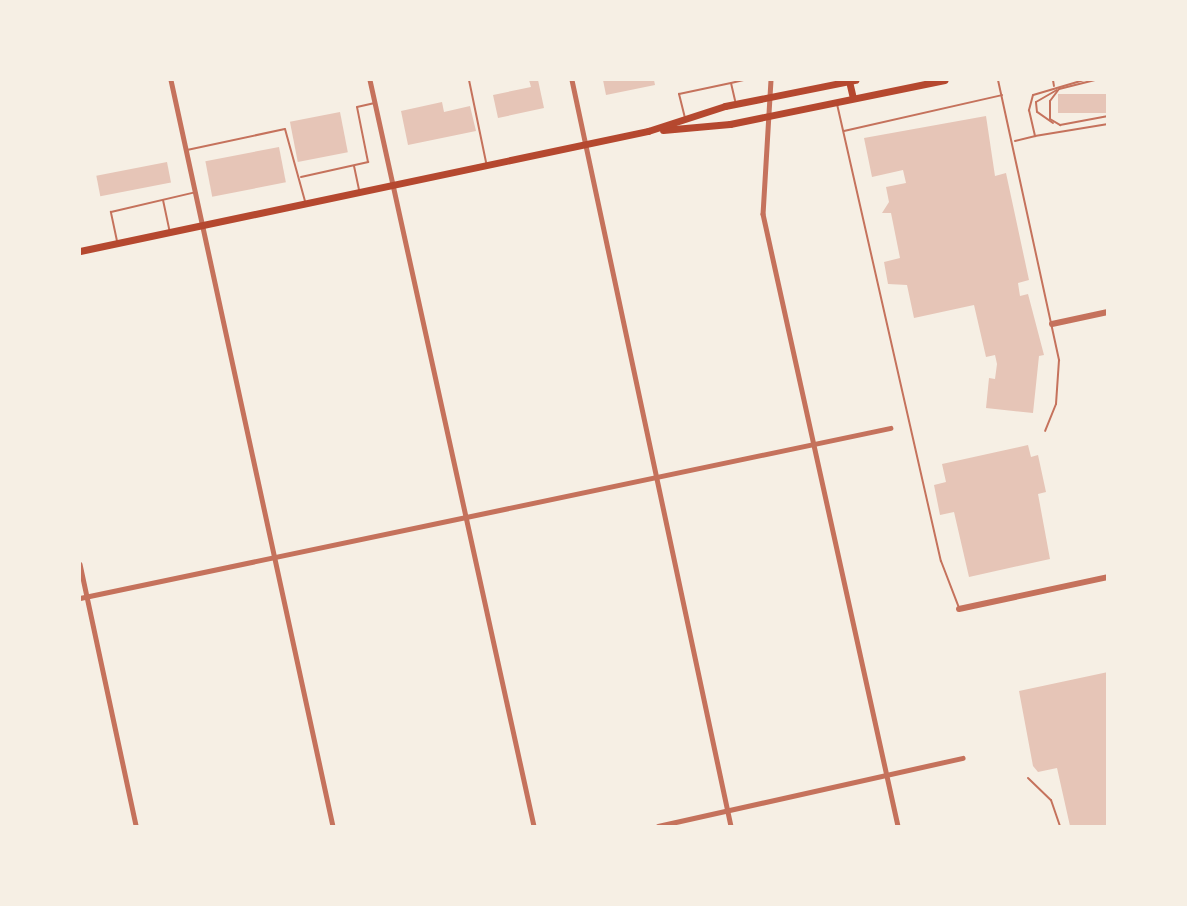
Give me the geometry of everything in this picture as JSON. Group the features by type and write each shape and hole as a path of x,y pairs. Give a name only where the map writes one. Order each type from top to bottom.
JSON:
{"main road":[{"path":"80,252 586,145 648,131 735,104 852,80 853,98"},
{"path":"648,131 770,116 912,83 945,80"}],"street":[{"path":"171,80 333,826"},
{"path":"370,80 534,826"},
{"path":"572,80 654,477 731,826"},
{"path":"771,80 772,96 763,214 898,826"},
{"path":"1052,324 1107,312"},
{"path":"80,598 890,428"},
{"path":"80,564 136,826"},
{"path":"959,609 1107,577"},
{"path":"658,826 887,778 962,758"}],"lane":[{"path":"470,80 487,166"},
{"path":"685,119 680,94 744,80"},
{"path":"998,80 1014,141 1059,360 1056,404 1045,431"},
{"path":"1053,80 1054,86"},
{"path":"1035,136 1030,102 1039,91 1084,80"},
{"path":"1095,80 1059,89 1036,102 1038,112 1054,124 1107,116"},
{"path":"731,83 735,104"},
{"path":"1054,124 1048,107 1059,89"},
{"path":"844,131 1002,94"},
{"path":"300,177 368,162 357,107 375,102"},
{"path":"837,102 941,561 959,609"},
{"path":"1014,141 1107,124"},
{"path":"187,150 285,129 294,173 300,177 306,204"},
{"path":"353,166 359,192"},
{"path":"118,243 111,212 196,192"},
{"path":"162,200 169,232"},
{"path":"1028,778 1051,800 1060,826"}],"building":[{"path":"529,80 538,80 544,108 498,118 493,95 531,87"},
{"path":"603,80 654,80 655,85 606,95"},
{"path":"1058,94 1108,94 1108,113 1058,113"},
{"path":"442,102 444,112 470,106 476,131 408,145 401,111"},
{"path":"340,112 348,152 298,162 290,122"},
{"path":"986,116 995,176 1006,173 1029,280 1018,283 1020,296 1028,294 1044,355 1039,356 1033,413 986,408 989,378 995,379 997,364 995,355 986,357 974,305 914,318 907,285 888,284 884,262 900,258 891,213 882,213 889,202 886,187 906,183 903,170 872,177 864,138"},
{"path":"279,147 286,182 212,197 205,161"},
{"path":"167,162 171,183 100,196 96,176"},
{"path":"1028,445 1031,457 1038,455 1046,492 1038,494 1050,559 969,577 954,512 940,515 934,485 946,482 942,464"},
{"path":"1108,672 1108,826 1070,826 1057,768 1038,772 1033,766 1019,691"}]}
